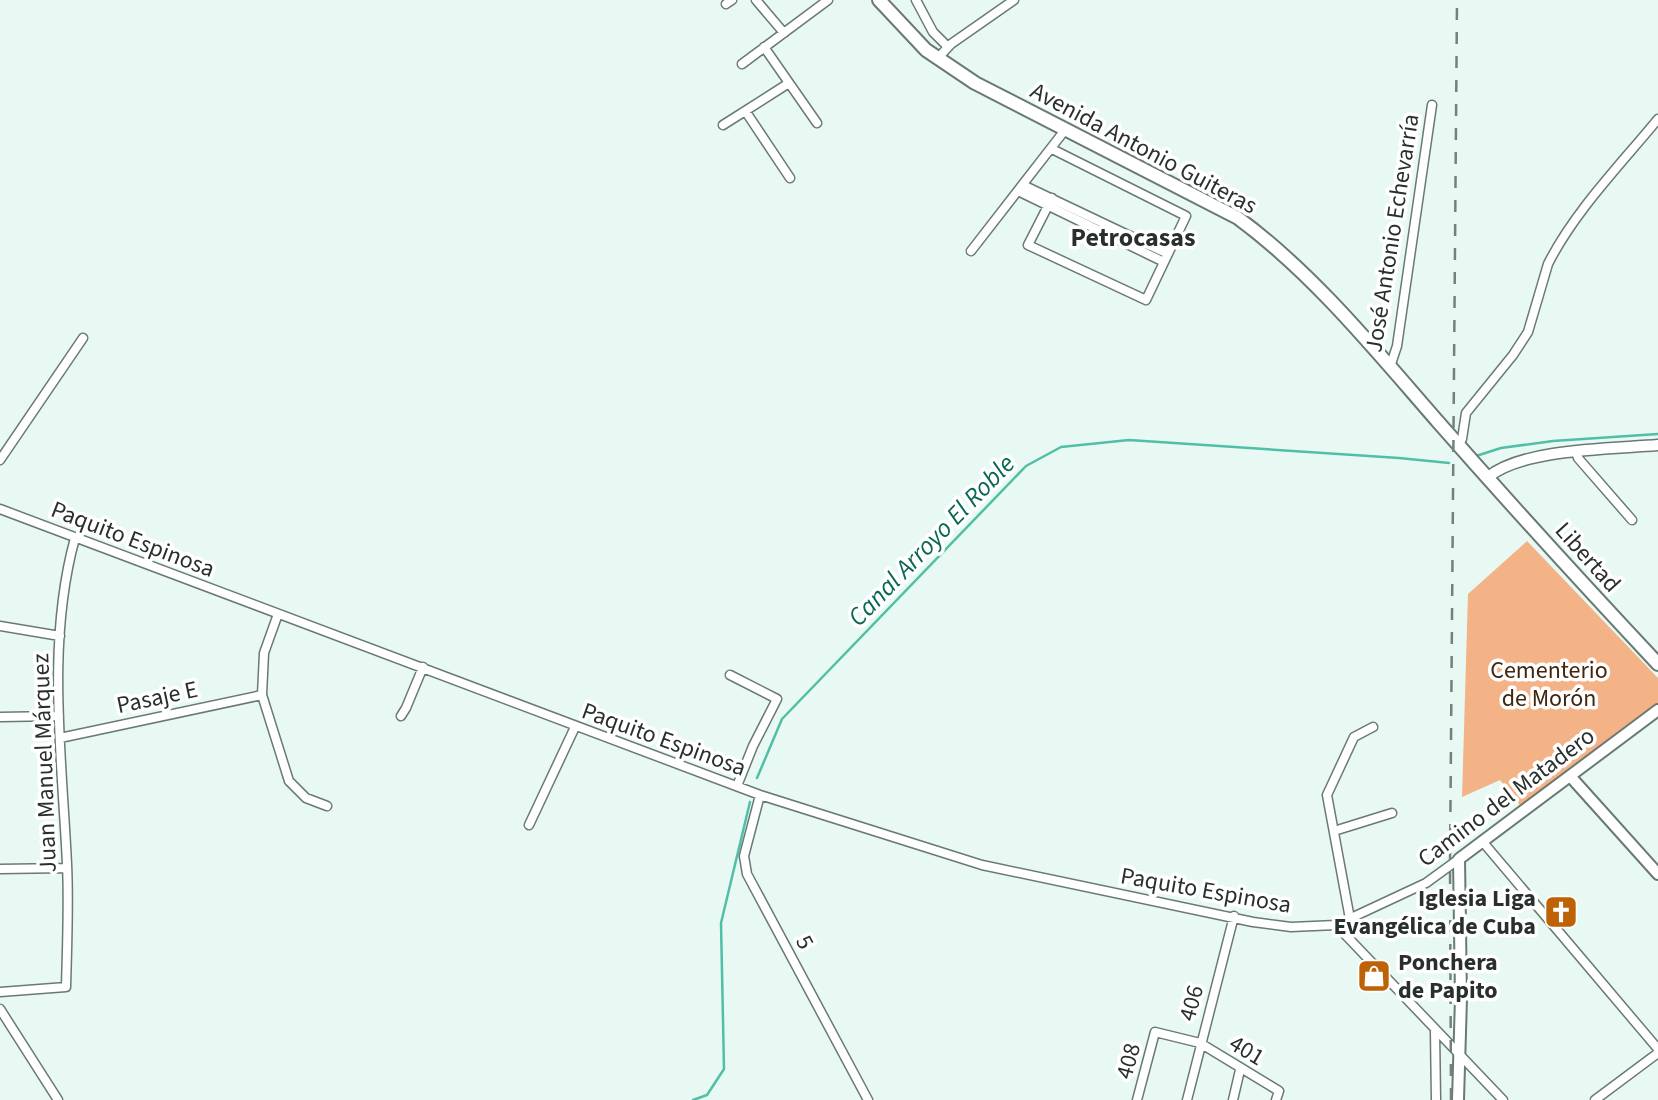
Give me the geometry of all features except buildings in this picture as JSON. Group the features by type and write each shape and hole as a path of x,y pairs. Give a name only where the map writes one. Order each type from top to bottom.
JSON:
{"main road":[{"name":"Avenida Antonio Guiteras","path":"879,0 912,37 937,59 975,83 1238,218 1266,239 1293,263 1488,477"},
{"name":"Libertad","path":"1488,477 1658,664"},
{"name":"Camino del Matadero","path":"1459,859 1658,710"},
{"path":"1570,776 1658,874"},
{"path":"1458,1100 1461,998 1459,859"}],"street":[{"path":"755,0 784,33"},
{"path":"742,64 828,0"},
{"path":"916,0 933,32 948,47"},
{"path":"994,0 1001,9"},
{"path":"937,59 948,47 1014,0"},
{"path":"764,47 817,124"},
{"path":"723,125 789,83"},
{"name":"José Antonio Echevarría","path":"1390,368 1397,346 1432,105"},
{"path":"746,112 790,178"},
{"path":"1459,445 1466,413 1528,332 1553,253 1658,119"},
{"path":"971,251 1065,130"},
{"path":"1050,202 1028,244 1146,300 1186,216 1052,149"},
{"path":"1021,188 1166,258"},
{"path":"0,460 83,338"},
{"path":"1488,477 1503,466 1527,459 1658,445"},
{"path":"1576,453 1633,520"},
{"name":"Paquito Espinosa","path":"0,509 760,795 982,865 1291,927 1336,925"},
{"name":"Juan Manuel Márquez","path":"0,992 66,987 67,868 60,738 60,636 61,603 75,538"},
{"path":"278,614 264,653 262,695 289,781 306,798 327,806"},
{"path":"0,626 60,636"},
{"path":"401,716 423,667"},
{"path":"730,675 777,699 753,746 737,786"},
{"name":"Pasaje E","path":"60,738 262,695"},
{"path":"0,717 60,716"},
{"path":"528,825 575,727"},
{"path":"1350,919 1327,796 1354,737 1373,727"},
{"name":"5","path":"760,795 744,856 747,874 868,1100"},
{"path":"1334,831 1392,813"},
{"path":"1482,841 1658,1051 1595,1100"},
{"name":"Camino del Matadero","path":"1336,925 1426,883 1459,859"},
{"path":"0,869 67,868"},
{"name":"406","path":"1187,1100 1234,916"},
{"path":"1336,925 1503,1100"},
{"path":"0,1009 58,1100"},
{"path":"1435,1031 1436,1100"},
{"name":"401","path":"1155,1032 1200,1044 1277,1096"},
{"name":"408","path":"1138,1100 1155,1032"},
{"path":"1233,1100 1240,1070"}],"green space":[{"name":"Cementerio de Morón","path":"1527,541 1658,678 1658,705 1522,808 1500,780 1462,797 1468,594"}],"waterway":[{"name":"Canal Arroyo El Roble","path":"1476,456 1501,448 1553,441 1658,434"},
{"name":"Canal Arroyo El Roble","path":"757,778 782,719 1026,466 1061,447 1129,440 1449,463"},
{"name":"Canal Arroyo El Roble","path":"693,1100 707,1095 724,1069 721,923 750,802"}],"railway":[{"path":"1451,1100 1450,865 1457,0"}],"place":[{"name":"Iglesia Liga Evangélica de Cuba","path":"1561,912"},
{"name":"Ponchera de Papito","path":"1374,976"}],"district":[{"name":"Petrocasas","path":"1133,237"}]}
